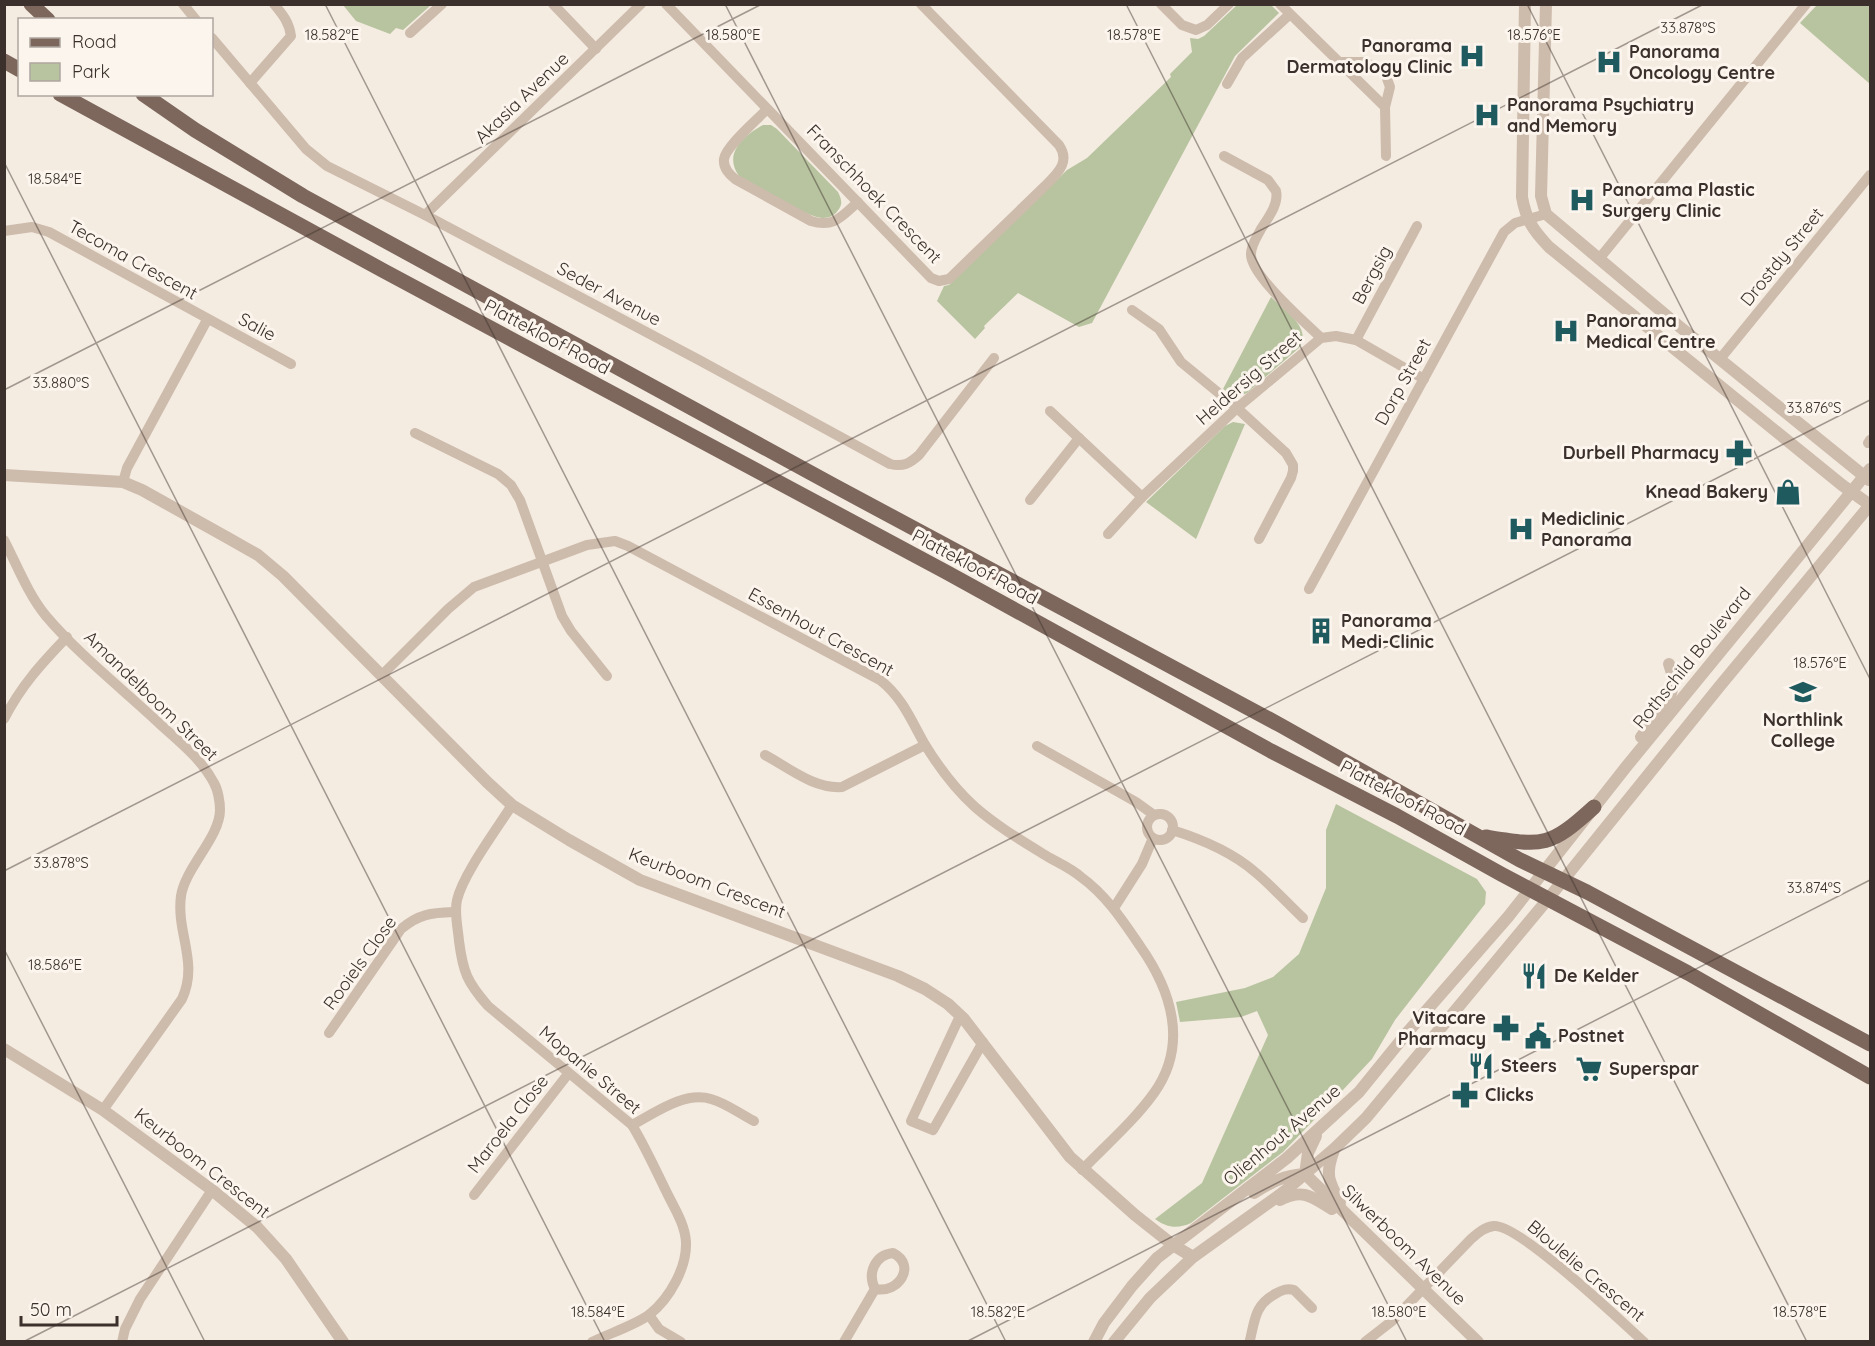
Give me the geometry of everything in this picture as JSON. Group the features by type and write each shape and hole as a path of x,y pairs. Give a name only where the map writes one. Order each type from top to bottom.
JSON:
{"main road":[{"path":"31,4 46,18"},
{"path":"4,61 18,69"},
{"name":"Plattekloof Road","path":"64,96 1530,890 1574,911 1870,1077"},
{"name":"Plattekloof Road","path":"146,96 195,130 303,196 1280,725 1544,872 1870,1044"},
{"path":"1477,835 1523,843 1543,842 1566,831 1594,807"}],"street":[{"path":"183,4 194,18"},
{"path":"250,83 291,36 290,26 274,4"},
{"path":"410,33 442,4"},
{"path":"553,4 596,48"},
{"name":"Akasia Avenue","path":"425,215 641,4"},
{"name":"Franschhoek Crescent","path":"666,4 931,278 939,281 949,279 1060,171 1063,164 1063,152 1059,145 921,4"},
{"path":"1161,4 1182,25 1197,30 1207,25 1229,4"},
{"path":"1280,4 1385,107"},
{"path":"1256,1214 1335,1148 1366,1118 1399,1080 1870,505 1852,493 1549,247 1537,234 1527,219 1522,184 1525,4"},
{"path":"1546,4 1541,196 1546,214 1720,359 1869,476"},
{"path":"1599,259 1801,6"},
{"path":"1227,84 1242,58 1289,15"},
{"name":"Seder Avenue","path":"213,39 306,149 327,166 425,215 699,360 890,464 900,466 910,463 919,455 994,358"},
{"path":"1338,62 1363,62 1384,70 1390,87 1385,107 1386,156"},
{"path":"767,109 727,151 724,161 727,172 735,179 811,221 823,225 837,220 858,202"},
{"path":"1224,156 1268,180 1276,191 1275,203 1253,243 1250,253 1251,261 1269,286 1321,338"},
{"name":"Drostdy Street","path":"1720,359 1870,175"},
{"name":"Dorp Street","path":"1309,589 1504,232 1515,223 1546,214"},
{"name":"Bergsig","path":"1356,340 1417,226"},
{"name":"Tecoma Crescent","path":"4,231 33,227 49,232 207,320 128,468 123,482"},
{"path":"1132,310 1159,329 1180,362 1237,408 1286,453 1293,465 1291,478 1259,539"},
{"name":"Salie","path":"207,320 291,364"},
{"name":"Heldersig Street","path":"1108,534 1142,497 1237,408 1321,338 1336,336 1356,340 1424,379"},
{"path":"1050,411 1142,497"},
{"path":"415,433 498,474 511,485 520,500 562,616 570,631 607,676"},
{"path":"1030,500 1079,438"},
{"name":"Keurboom Crescent","path":"4,475 123,482 142,490 258,555 283,576 486,782 512,805 640,880 926,988 960,1016 983,1042 1082,1170 1173,1245 1193,1257"},
{"name":"Rothschild Boulevard","path":"1544,872 1626,767 1852,493 1869,476"},
{"name":"Amandelboom Street","path":"4,540 35,601 67,637 193,755 216,785 220,812 209,840 185,879 181,894 180,909 189,968 188,985 182,999 103,1110"},
{"name":"Essenhout Crescent","path":"381,676 448,609 474,587 588,544 615,542 628,546 880,681 903,703 925,745 953,784 995,824 1080,875 1096,889 1114,908 1162,981 1172,1010 1173,1042 1163,1077 1141,1110 1082,1170"},
{"path":"4,719 17,695 33,673 67,637"},
{"path":"1626,767 1637,742 1669,700 1673,691 1674,677 1669,664"},
{"path":"765,755 817,784 830,788 842,786 925,745"},
{"path":"1037,746 1136,802 1154,815 1165,815 1170,818 1172,830 1168,836 1160,840 1148,833 1147,826 1154,815"},
{"name":"Mopanie Street","path":"512,805 464,883 457,901 456,912 464,971 471,987 488,1006 632,1125 644,1144 681,1223 686,1239 686,1255 680,1271 662,1302 649,1315 592,1341"},
{"path":"1172,830 1189,835 1243,862 1303,918"},
{"path":"1114,908 1142,864 1153,837"},
{"name":"Olienhout Avenue","path":"1094,1341 1104,1323 1132,1286 1173,1245 1287,1158 1359,1092 1544,872"},
{"name":"Rooiels Close","path":"329,1033 401,929 414,918 431,913 456,912"},
{"path":"960,1016 911,1121 933,1130 983,1042"},
{"name":"Keurboom Crescent","path":"4,1049 103,1110 212,1190 257,1227 273,1243 343,1341"},
{"name":"Maroela Close","path":"474,1195 568,1074"},
{"path":"632,1125 681,1100 697,1097 712,1099 754,1121"},
{"path":"1305,1174 1308,1153 1319,1130"},
{"path":"1335,1148 1328,1165 1329,1184 1345,1215"},
{"path":"1226,1205 1237,1202 1279,1178 1293,1174 1305,1174"},
{"name":"Silwerboom Avenue","path":"1305,1174 1478,1341"},
{"path":"122,1341 125,1329 140,1299 212,1190"},
{"path":"1114,1341 1150,1298 1193,1257 1256,1214 1286,1197 1299,1194 1309,1195 1330,1209 1345,1215"},
{"name":"Bloulelie Crescent","path":"1365,1341 1392,1321 1470,1240 1484,1229 1494,1226 1506,1228 1569,1274 1644,1341"},
{"path":"844,1341 875,1289"},
{"path":"1253,1340 1257,1310 1261,1304 1282,1290 1294,1290 1312,1308"},
{"path":"649,1315 660,1329 681,1341"}],"green space":[{"path":"343,5 431,5 403,30 396,28 390,34 356,21"},
{"path":"1237,5 1271,5 1279,13 1235,56 1092,323 1079,327 1018,293 984,326 985,328 975,339 937,301 944,286 949,285 1067,170 1087,158 1171,77 1170,74 1192,52 1190,38 1198,39 1204,36"},
{"path":"1817,5 1870,5 1870,84 1800,23"},
{"path":"763,125 771,125 777,129 838,192 841,205 834,214 823,218 815,217 739,176 733,160 734,153 742,140"},
{"path":"1271,297 1300,327 1302,341 1299,348 1247,393 1231,394 1223,389"},
{"path":"1233,422 1245,424 1196,539 1146,502 1225,426"},
{"path":"1336,804 1477,879 1486,892 1485,904 1395,1020 1372,1059 1283,1152 1191,1223 1177,1227 1168,1226 1155,1219 1202,1183 1268,1035 1257,1011 1241,1017 1180,1022 1176,1002 1245,988 1273,977 1299,954 1326,888 1326,830"}],"place":[{"name":"Panorama Dermatology Clinic","path":"1472,56"},
{"name":"Panorama Oncology Centre","path":"1609,62"},
{"name":"Panorama Psychiatry and Memory","path":"1487,115"},
{"name":"Panorama Plastic Surgery Clinic","path":"1582,200"},
{"name":"Panorama Medical Centre","path":"1566,331"},
{"name":"Durbell Pharmacy","path":"1739,453"},
{"name":"Knead Bakery","path":"1788,492"},
{"name":"Mediclinic Panorama","path":"1521,529"},
{"name":"Panorama Medi-Clinic","path":"1321,631"},
{"name":"Northlink College","path":"1803,692"},
{"name":"De Kelder","path":"1534,976"},
{"name":"Vitacare Pharmacy","path":"1506,1028"},
{"name":"Postnet","path":"1538,1036"},
{"name":"Steers","path":"1481,1066"},
{"name":"Superspar","path":"1589,1069"},
{"name":"Clicks","path":"1465,1095"}]}
